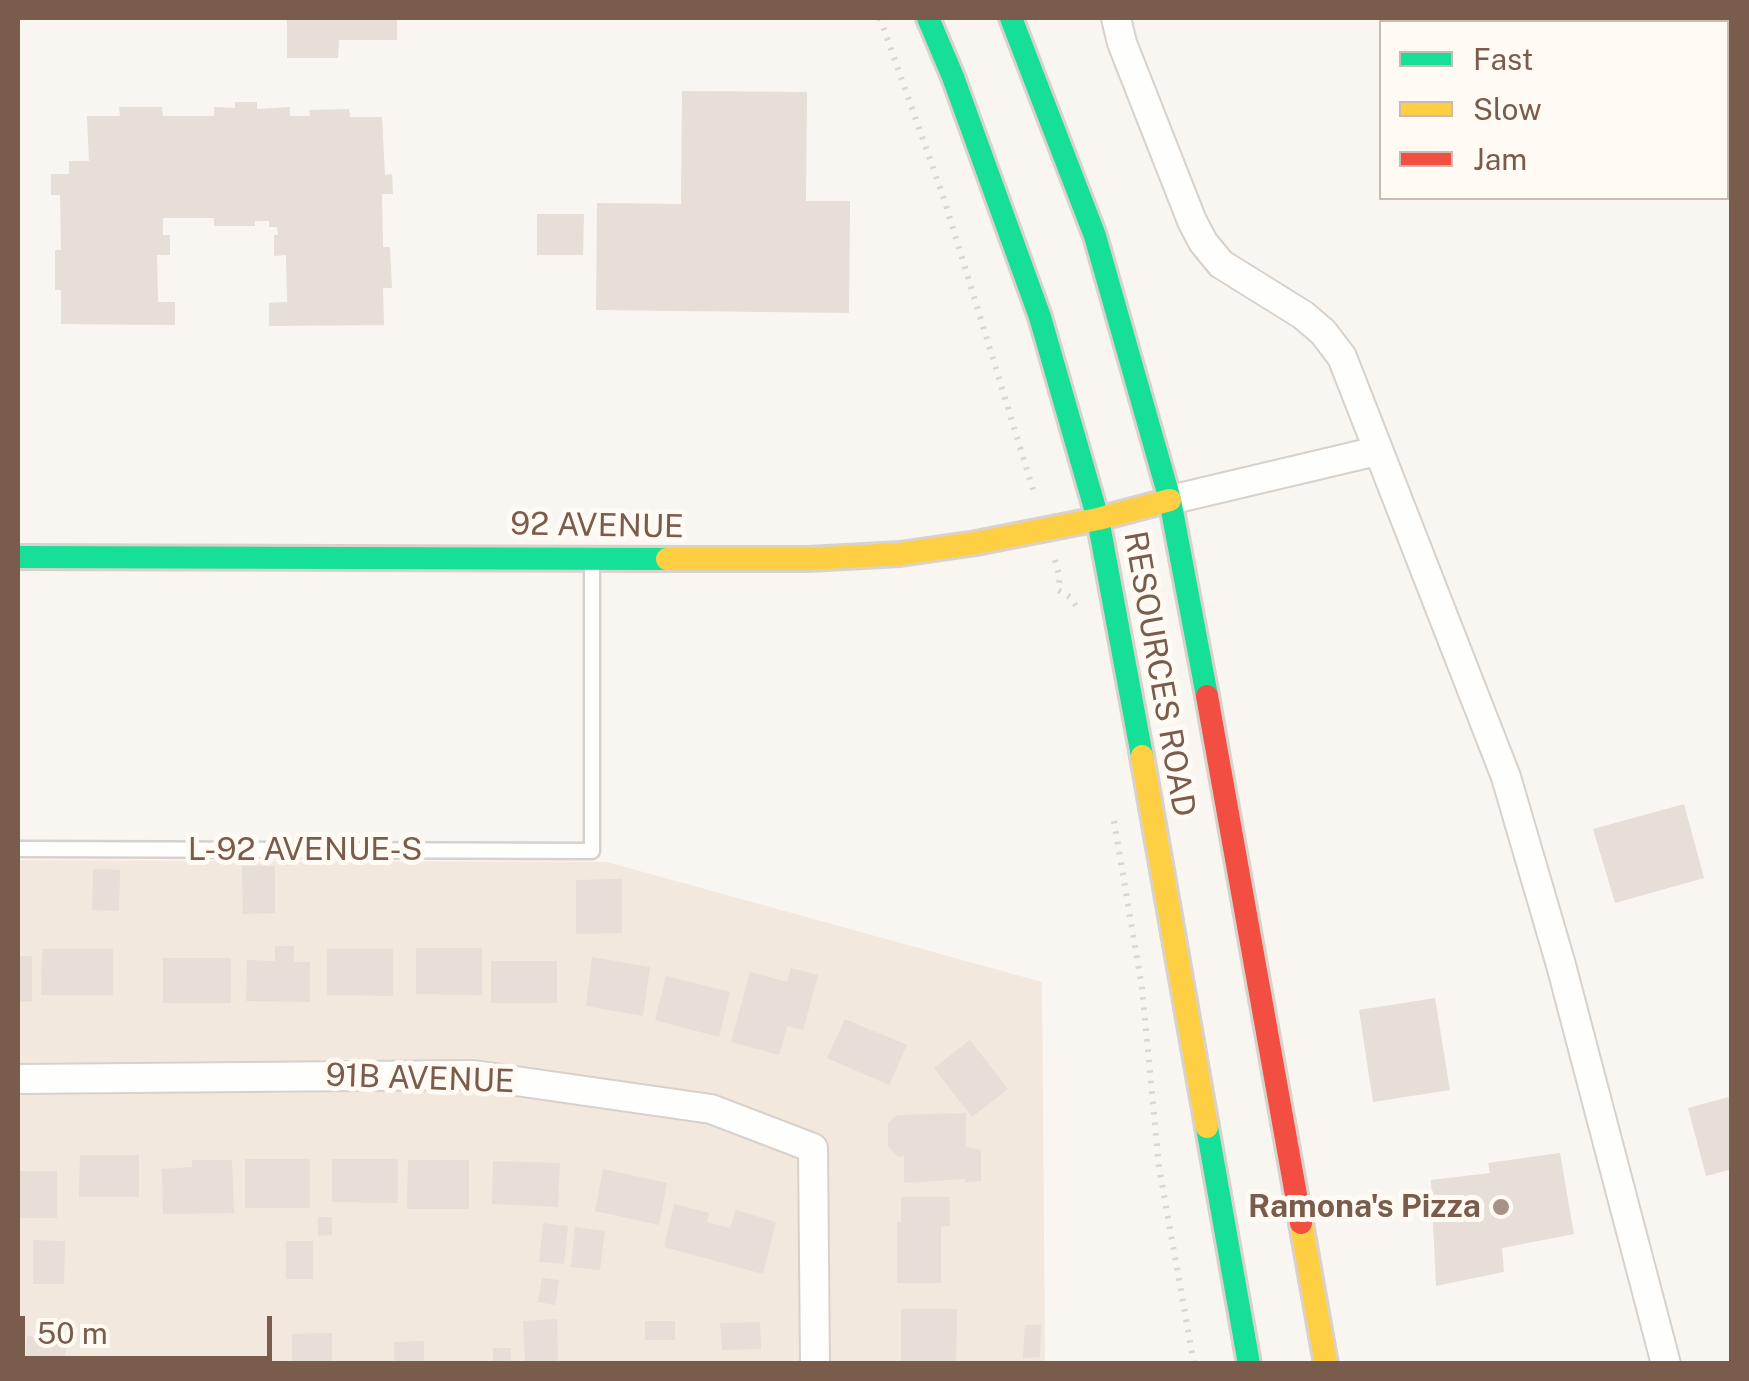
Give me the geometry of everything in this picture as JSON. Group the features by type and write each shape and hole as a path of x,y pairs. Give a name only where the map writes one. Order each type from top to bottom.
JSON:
{"main road":[{"name":"RESOURCES ROAD","path":"928,18 1040,317 1098,520 1249,1364"},
{"name":"RESOURCES ROAD","path":"1012,18 1094,236 1170,500 1326,1364"},
{"name":"92 AVENUE","path":"18,557 729,560 900,554 1098,520 1170,500"}],"street":[{"path":"1116,18 1129,61 1203,242 1221,264 1304,315 1342,356 1506,777 1562,965 1666,1364"},
{"path":"1170,500 1378,450"},
{"name":"91B AVENUE","path":"18,1078 474,1074 711,1109 813,1148 816,1364"}],"lane":[{"name":"L-92 AVENUE-S","path":"18,849 592,851 592,557"}],"path":[{"path":"880,18 944,199 1031,480"},
{"path":"1060,578 1058,590 1077,604 1080,624"},
{"path":"1113,815 1142,988 1159,1167 1194,1364"}],"shaded area":[{"path":"18,860 607,862 1042,982 1045,1363 18,1364"}],"building":[{"path":"287,18 397,18 397,40 339,40 338,58 287,58"},
{"path":"682,91 807,92 806,201 850,201 849,313 596,310 597,203 681,204"},
{"path":"235,102 257,102 257,109 290,107 290,116 310,116 309,110 349,109 350,117 382,117 385,175 392,174 393,194 382,194 383,247 390,247 392,288 383,288 384,325 269,326 269,303 287,302 286,255 274,256 277,227 269,227 269,221 255,221 255,226 214,226 214,218 163,218 163,235 170,235 170,255 157,255 158,302 175,302 175,325 61,324 61,290 55,290 55,250 61,250 60,195 51,195 51,174 69,174 69,161 89,161 87,116 120,116 119,107 162,107 163,116 214,116 214,107 235,108"},
{"path":"537,214 584,214 583,255 537,255"},
{"path":"1684,804 1704,878 1615,903 1593,829"},
{"path":"242,866 275,866 275,913 243,914"},
{"path":"93,869 120,870 119,911 92,910"},
{"path":"622,879 622,933 576,934 576,880"},
{"path":"275,946 294,946 294,962 310,962 310,1002 246,1001 247,960 275,961"},
{"path":"416,948 482,948 482,995 416,994"},
{"path":"42,949 113,949 113,995 41,995"},
{"path":"327,949 393,949 393,996 327,995"},
{"path":"18,956 32,956 32,1001 18,1002"},
{"path":"592,957 650,967 643,1016 586,1006"},
{"path":"163,958 231,958 231,1003 163,1003"},
{"path":"491,961 557,961 557,1003 491,1003"},
{"path":"791,968 818,975 803,1030 787,1026 779,1055 731,1042 750,972 787,982"},
{"path":"666,976 730,992 719,1037 655,1020"},
{"path":"1435,998 1450,1090 1373,1102 1359,1010"},
{"path":"845,1019 907,1045 889,1085 827,1058"},
{"path":"970,1040 1008,1089 972,1117 934,1068"},
{"path":"1732,1096 1732,1169 1706,1176 1688,1108"},
{"path":"966,1113 966,1147 981,1150 981,1181 904,1183 904,1156 898,1157 888,1146 888,1123 897,1115"},
{"name":"Ramona's Pizza","path":"1560,1153 1574,1234 1502,1248 1504,1272 1436,1286 1431,1180 1490,1173 1488,1163"},
{"path":"80,1155 139,1155 139,1197 79,1197"},
{"path":"245,1159 310,1159 310,1208 245,1208"},
{"path":"332,1159 398,1159 398,1203 332,1202"},
{"path":"192,1160 232,1160 234,1213 163,1214 162,1169 192,1167"},
{"path":"408,1160 469,1160 469,1209 407,1209"},
{"path":"493,1161 560,1163 558,1207 492,1204"},
{"path":"603,1169 667,1183 659,1225 595,1211"},
{"path":"18,1171 57,1171 57,1218 18,1218"},
{"path":"901,1197 950,1197 950,1226 941,1226 941,1283 897,1283"},
{"path":"674,1204 709,1213 707,1222 730,1228 736,1210 776,1222 763,1274 664,1247"},
{"path":"318,1217 332,1217 332,1235 318,1236"},
{"path":"543,1223 568,1226 564,1264 539,1262"},
{"path":"575,1227 605,1231 600,1270 571,1267"},
{"path":"33,1240 65,1241 64,1284 33,1284"},
{"path":"286,1241 313,1241 313,1279 286,1279"},
{"path":"542,1278 559,1280 555,1305 538,1302"},
{"path":"901,1309 957,1309 956,1364 901,1364"},
{"path":"557,1319 558,1364 525,1364 523,1321"},
{"path":"645,1321 675,1321 675,1340 645,1340"},
{"path":"760,1322 761,1349 722,1350 720,1323"},
{"path":"1025,1325 1041,1325 1040,1357 1023,1358"},
{"path":"332,1333 332,1364 292,1364 292,1334"},
{"path":"27,1336 67,1340 64,1364 25,1364"},
{"path":"424,1341 424,1364 394,1364 394,1342"},
{"path":"493,1348 511,1348 511,1364 493,1364"}],"railway":[{"path":"1729,76 1732,83"}],"traffic: fast":[{"path":"928,18 1040,317 1098,519 1142,756"},
{"path":"1011,18 1095,236 1170,500 1207,696"},
{"path":"18,557 667,559"},
{"path":"1207,1127 1249,1364"}],"traffic: slow":[{"path":"667,559 808,559 900,554 1098,519 1170,500"},
{"path":"1142,756 1207,1127"},
{"path":"1301,1223 1326,1364"}],"traffic: jam":[{"path":"1207,696 1301,1223"}],"place":[{"name":"Ramona's Pizza","path":"1501,1207"}]}
